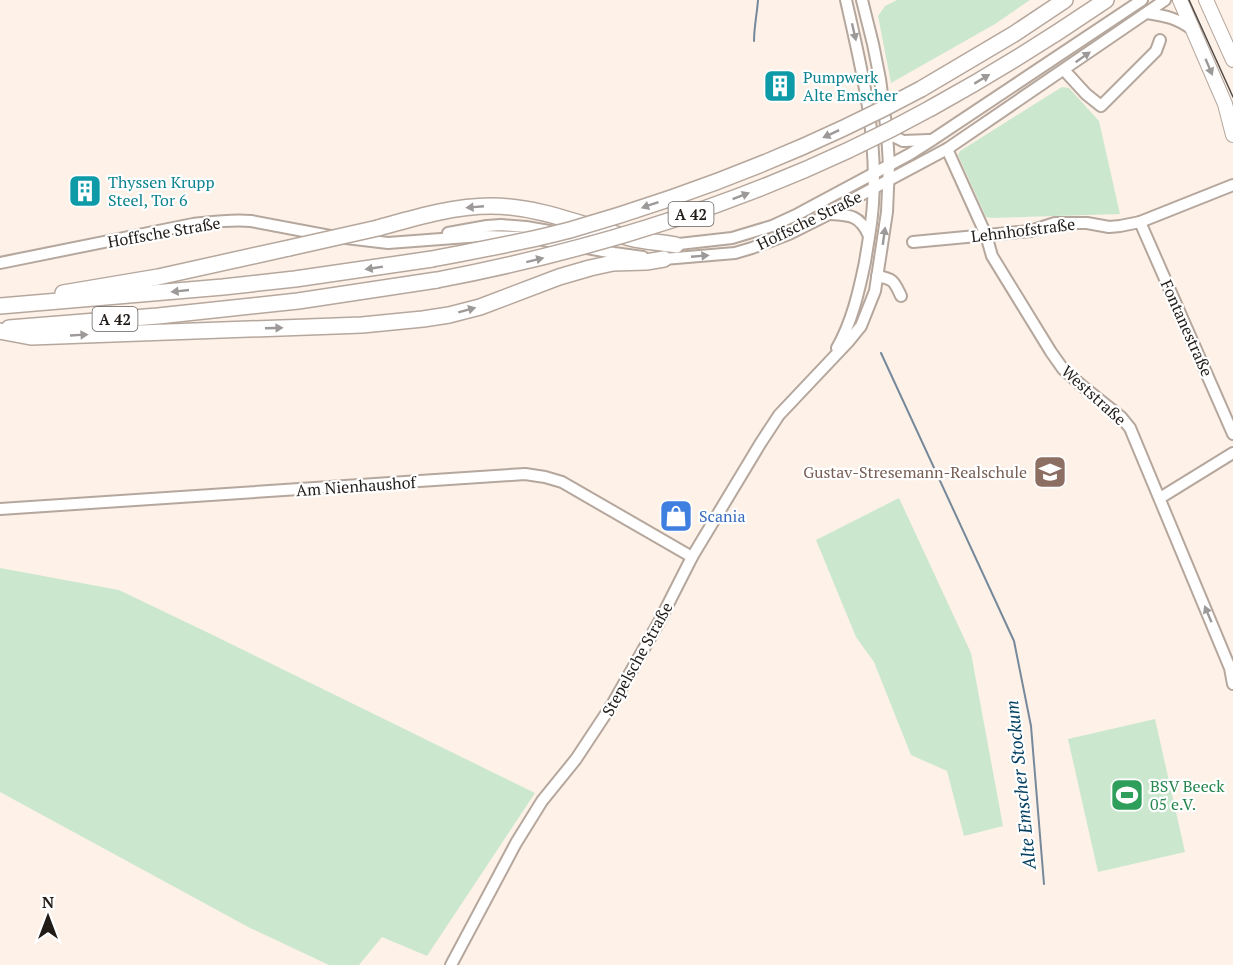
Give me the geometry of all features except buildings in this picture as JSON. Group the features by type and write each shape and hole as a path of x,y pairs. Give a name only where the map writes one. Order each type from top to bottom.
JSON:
{"highway":[{"name":"A 42","path":"0,306 157,294 259,283 432,259 568,230 704,187 767,163 830,135 921,89 1014,34 1065,0"},
{"name":"A 42","path":"0,330 275,304 367,292 504,267 574,250 678,219 755,191 902,124 966,89 1106,0"},
{"path":"16,305 73,291 158,277 454,210 489,206 522,208 634,239 676,245"},
{"path":"0,330 31,337 362,325 423,320 480,307 582,270 613,263 664,259"}],"main road":[{"path":"1180,0 1225,104 1233,135"},
{"path":"1206,0 1233,60"}],"street":[{"name":"Hoffsche Straße","path":"400,243 501,225 657,247 732,238 772,226 873,174 932,140 1142,0"},
{"name":"Hoffsche Straße","path":"0,263 193,224 240,220 322,236 378,242 400,243 481,236 529,237 614,253 664,259 735,253 789,234 947,149 1165,0"},
{"path":"847,3 865,1"},
{"name":"Stepelsche Straße","path":"451,965 520,836 542,801 588,742 613,703 659,622 692,557 779,415 861,326 875,291 885,229 889,180 887,133 880,79 865,1"},
{"name":"Stepelsche Straße","path":"831,359 848,326 858,294 869,236 874,188 872,138 865,81 847,3"},
{"path":"1147,13 1170,17 1193,30"},
{"path":"1064,70 1086,94 1101,106 1156,51 1160,40"},
{"path":"887,133 903,141 932,140"},
{"name":"Weststraße","path":"947,149 986,235 992,256 1063,369 1121,417 1130,428 1232,667 1233,684"},
{"name":"Lehnhofstraße","path":"913,242 1030,231 1055,223 1088,223 1110,227 1140,222 1233,185"},
{"path":"829,214 851,216 860,220 869,236"},
{"name":"Fontanestraße","path":"1140,222 1233,434"},
{"path":"732,238 735,253"},
{"path":"877,276 890,278 901,296"},
{"path":"1160,498 1233,453"},
{"name":"Am Nienhaushof","path":"0,509 525,474 562,482 692,557"}],"green space":[{"path":"897,0 1030,0 995,24 891,83 878,16 885,6"},
{"path":"1062,87 1069,88 1099,121 1120,214 986,217 958,155 960,151"},
{"path":"899,498 971,653 1003,826 964,836 947,771 911,755 874,662 856,637 816,540"},
{"path":"0,568 119,590 535,793 427,956 382,937 359,965 329,965 250,928 0,792"},
{"name":"BSV Beeck 05 e.V.","path":"1155,719 1185,852 1098,872 1068,739"}],"waterway":[{"path":"754,41 758,0"},
{"name":"Alte Emscher Stockum","path":"881,353 1014,641 1031,726 1044,884"}],"tram line":[{"path":"1189,0 1233,97"}],"place":[{"name":"Pumpwerk Alte Emscher","path":"780,86"},
{"name":"Thyssen Krupp Steel, Tor 6","path":"85,191"},
{"name":"Gustav-Stresemann-Realschule","path":"1050,472"},
{"name":"Scania","path":"676,516"},
{"name":"BSV Beeck 05 e.V.","path":"1127,795"}]}
